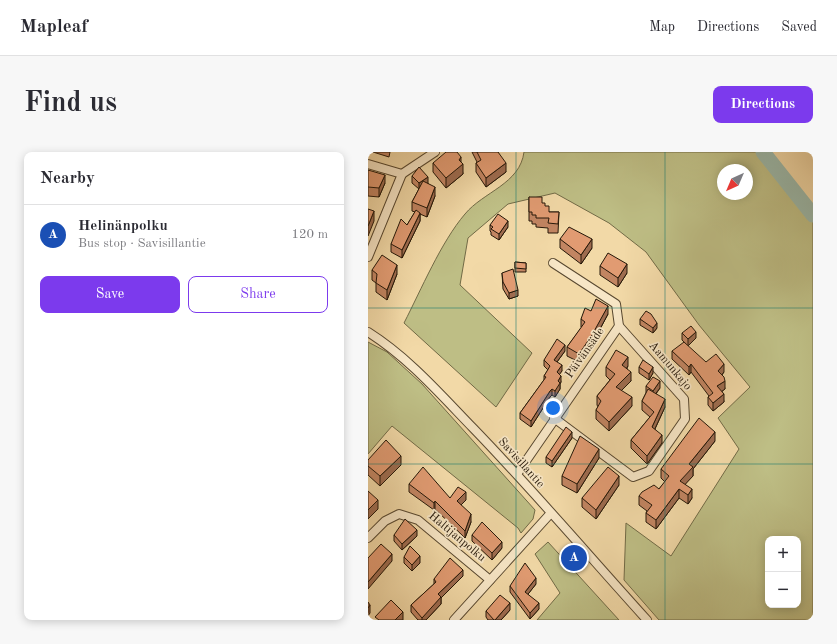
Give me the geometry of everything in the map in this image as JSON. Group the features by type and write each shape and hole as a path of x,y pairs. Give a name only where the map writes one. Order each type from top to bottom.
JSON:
{"street":[{"path":"368,257 402,174 435,152"},
{"path":"368,164 402,174"},
{"name":"Päivänsäde","path":"517,474 554,418 619,326 616,304 553,263"},
{"name":"Aamunkajo","path":"554,418 633,477 649,471 685,419 684,399 619,326"},
{"name":"Savisillantie","path":"368,332 406,360 517,474 550,514 647,620"},
{"name":"Haltijanpolku","path":"368,538 385,521 399,514 418,520 490,580"},
{"path":"454,620 550,514"}],"green space":[{"path":"524,152 764,152 764,155 813,215 813,620 659,620 624,580 626,523 671,556 739,449 718,418 750,387 699,325 646,252 609,223 555,193 508,204 468,238 460,285 532,353 496,407 404,323 424,281 456,225 473,206 500,187 516,172 521,163"},
{"path":"368,342 387,352 422,384 535,510 533,519 521,533 518,528 392,426 368,454"},
{"path":"548,542 619,620 537,620 560,593 535,554"}],"building":[{"path":"446,152 457,152 461,157 459,160 463,164 446,178 433,163"},
{"path":"477,152 498,152 506,163 486,178 476,163 481,160"},
{"path":"419,167 428,177 419,183 412,176"},
{"path":"368,170 385,175 379,188 368,187"},
{"path":"423,181 435,187 427,208 412,202"},
{"path":"529,197 542,197 542,203 545,203 545,206 549,206 549,212 559,212 558,224 548,223 549,218 536,218 536,215 532,215 532,212 529,212"},
{"path":"368,209 374,211 368,226"},
{"path":"416,210 420,213 402,250 391,244 401,219 407,225"},
{"path":"498,214 508,221 499,234 491,229 493,227 490,225"},
{"path":"569,227 592,239 581,255 560,239"},
{"path":"608,253 627,264 618,278 600,266"},
{"path":"382,255 397,265 387,290 376,283 377,274 372,270"},
{"path":"515,262 526,263 526,269 515,268"},
{"path":"513,269 518,290 509,293 503,282 502,273"},
{"path":"596,299 608,306 592,335 579,354 567,347 585,322 581,319 585,308 591,311"},
{"path":"646,311 651,314 657,323 653,328 640,319"},
{"path":"691,326 696,332 688,339 682,333"},
{"path":"557,339 565,345 554,360 562,365 557,372 561,376 558,381 560,383 555,391 552,389 550,391 531,421 520,413 546,377 544,376 550,366 544,360"},
{"path":"684,342 706,362 716,354 724,364 718,371 724,377 725,381 717,386 724,394 713,403 708,397 713,393 691,364 689,367 672,351"},
{"path":"616,350 628,357 622,365 631,372 616,387 632,397 609,422 596,410 601,401 597,396 615,374 606,367"},
{"path":"643,360 653,367 649,374 639,367"},
{"path":"653,377 660,381 653,391 646,386"},
{"path":"648,389 665,399 652,427 662,435 647,456 631,440 654,412 642,401"},
{"path":"699,418 715,432 689,464 693,467 680,481 692,489 688,495 679,489 656,520 646,513 652,505 639,496 642,492 654,485 659,489 669,476 661,469"},
{"path":"566,427 572,432 552,461 546,457"},
{"path":"580,436 599,449 577,484 562,476"},
{"path":"386,440 401,456 380,476 368,466 368,460"},
{"path":"423,467 450,498 458,487 466,492 457,501 471,514 465,531 435,501 434,503 409,484"},
{"path":"608,467 619,476 596,510 582,498"},
{"path":"368,491 378,500 368,510"},
{"path":"405,519 417,530 402,544 394,535"},
{"path":"482,522 502,542 492,553 472,535"},
{"path":"381,544 392,554 368,582 368,558"},
{"path":"410,546 420,556 412,565 404,557"},
{"path":"450,558 463,570 438,594 441,597 422,618 411,605 436,582 434,579"},
{"path":"525,563 536,578 525,592 539,603 530,613 510,586"},
{"path":"500,595 510,603 494,620 486,611"},
{"path":"391,600 403,612 395,620 379,620 375,617"}],"waterway":[{"path":"763,152 813,215"}],"place":[{"name":"Helinänpolku","path":"574,558"}]}
